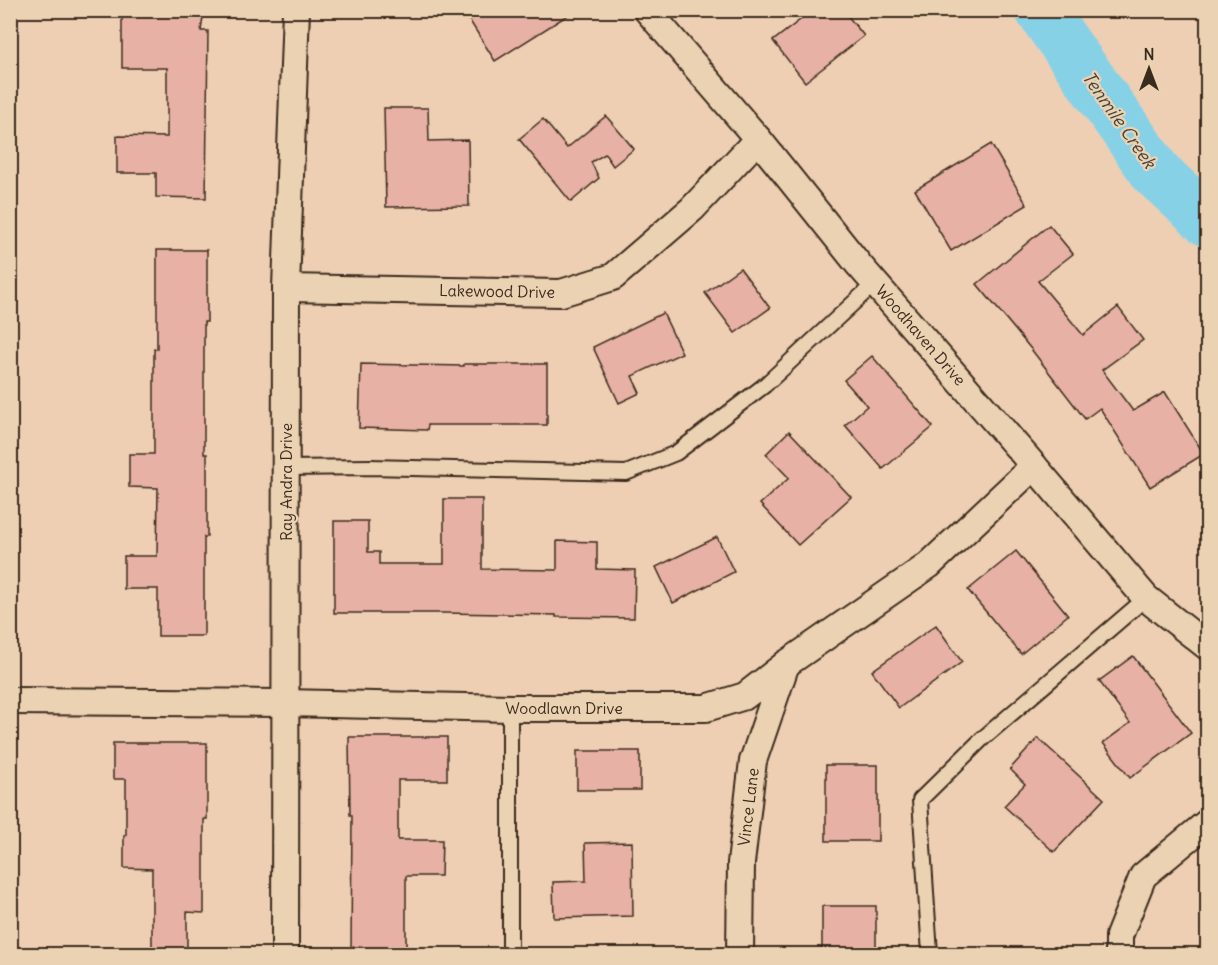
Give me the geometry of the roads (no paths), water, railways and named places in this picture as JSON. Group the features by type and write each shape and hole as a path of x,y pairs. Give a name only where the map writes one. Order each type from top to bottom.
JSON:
{"street":[{"name":"Ray Andra Drive","path":"285,954 286,288 296,10"},
{"name":"Woodhaven Drive","path":"647,10 758,139 875,283 1146,598 1208,647"},
{"name":"Lakewood Drive","path":"286,288 561,292 613,277 692,209 758,139"},
{"name":"Woodlawn Drive","path":"10,701 285,702 510,708 706,708 745,696 786,664 929,565 1034,466"},
{"name":"Vince Lane","path":"740,954 741,862 753,761 786,664"},
{"path":"1119,954 1119,936 1143,876 1208,822"}],"lane":[{"path":"286,468 393,467 626,473 676,453 765,385 875,283"},
{"path":"930,954 920,800 982,739 1146,598"},
{"path":"510,708 510,954"}],"waterway":[{"name":"Tenmile Creek","path":"1041,10 1157,174 1208,221"}]}
